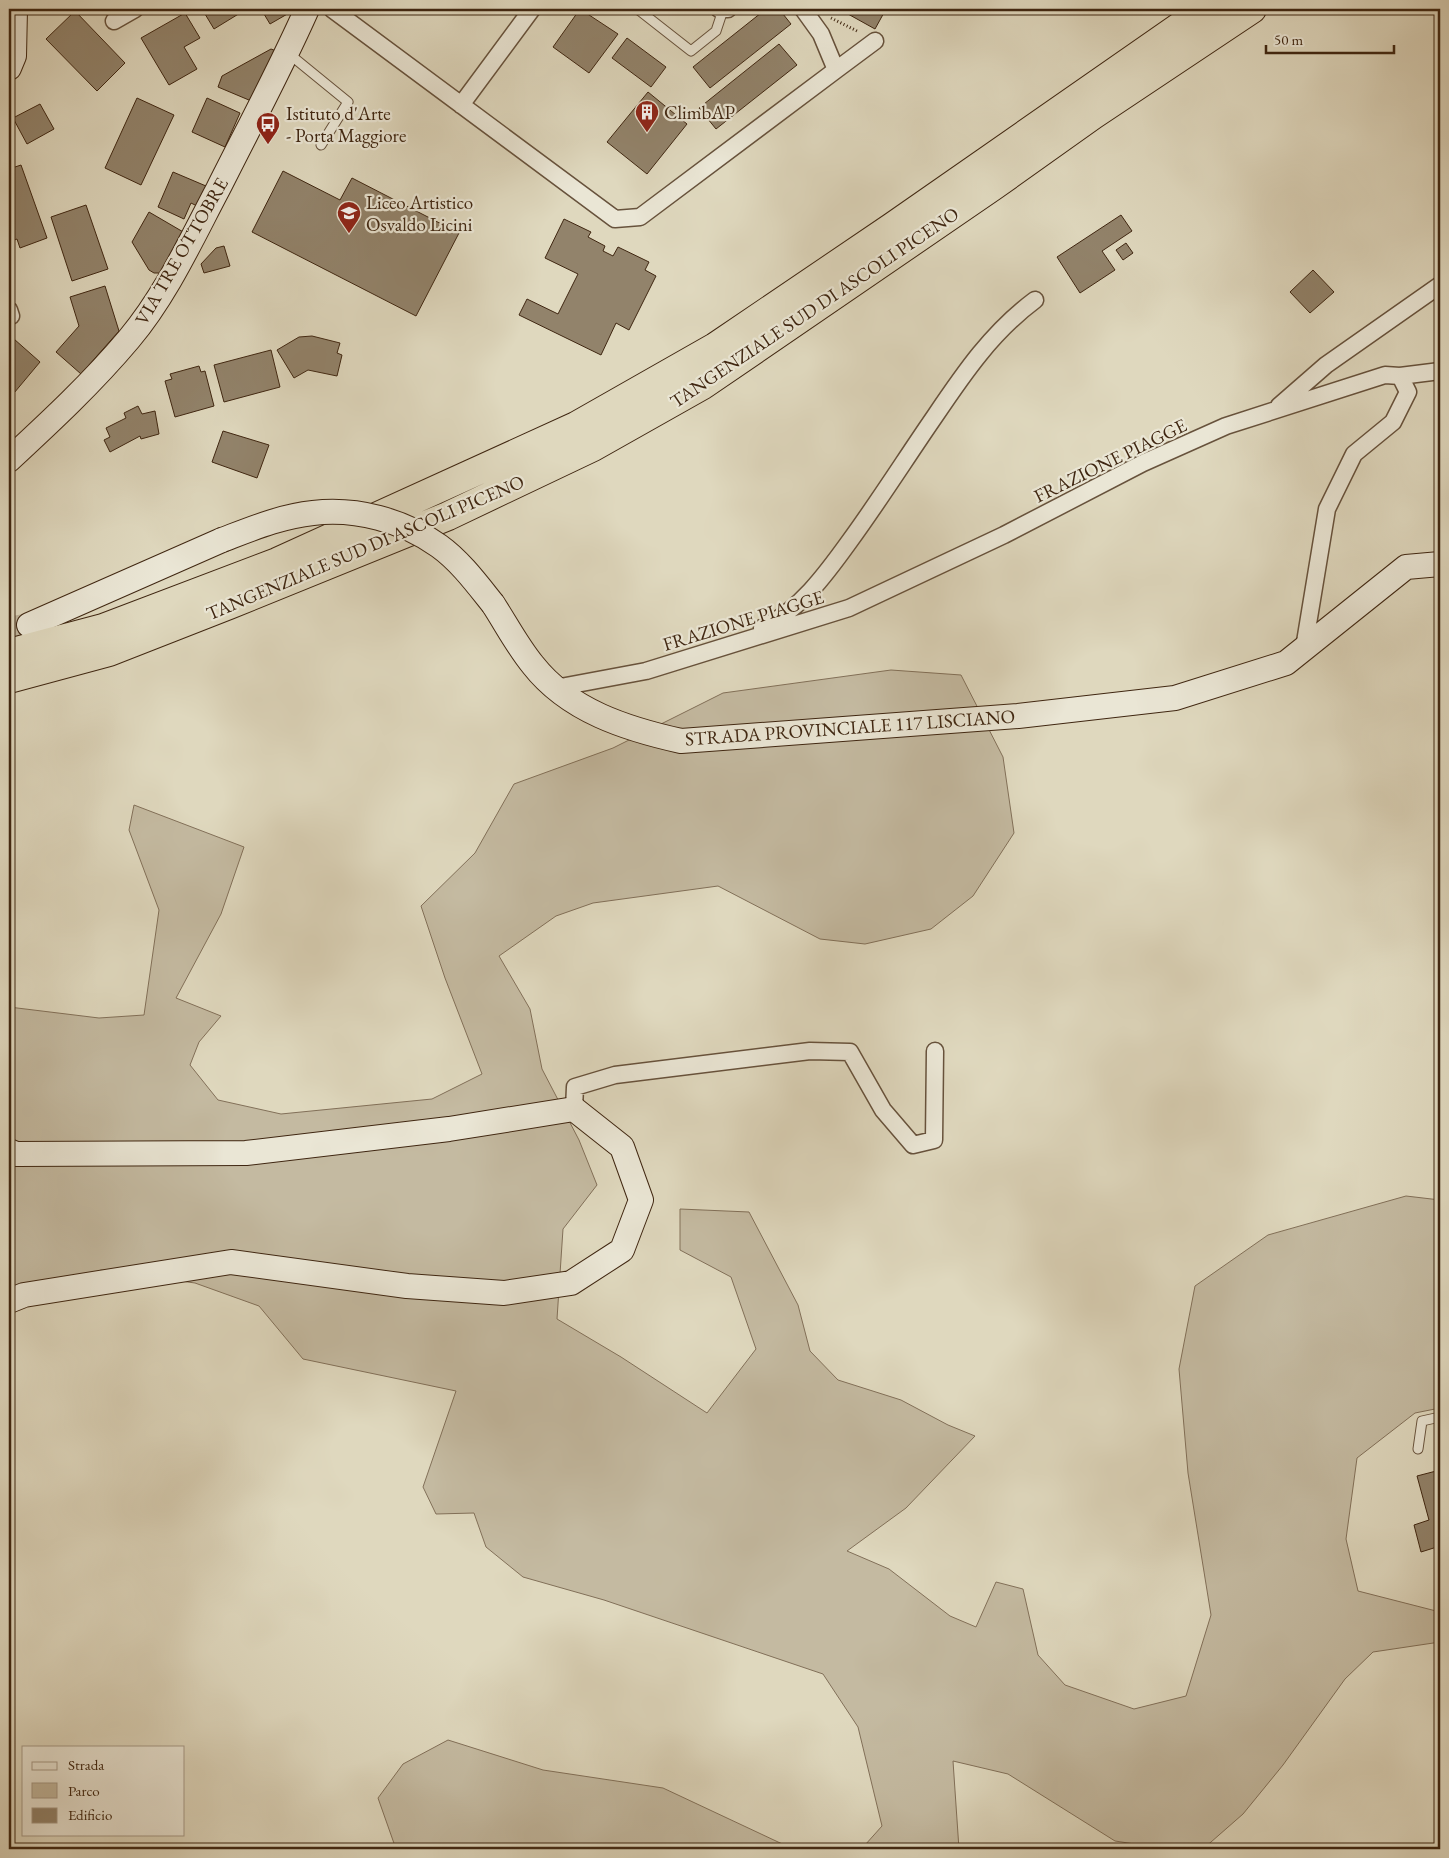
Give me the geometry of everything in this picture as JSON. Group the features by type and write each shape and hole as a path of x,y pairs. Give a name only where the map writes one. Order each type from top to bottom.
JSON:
{"highway":[{"name":"TANGENZIALE SUD DI ASCOLI PICENO","path":"9,653 103,628 277,562 576,426 715,347 892,227 1205,9"},
{"name":"TANGENZIALE SUD DI ASCOLI PICENO","path":"9,679 109,652 229,605 448,516 593,447 703,386 992,188 1093,115 1252,9"}],"street":[{"path":"9,68 14,56 15,9"},
{"path":"114,21 135,9"},
{"name":"VIA TRE OTTOBRE","path":"9,460 62,410 129,339 153,307 192,238 288,53 307,9"},
{"path":"332,9 615,219 640,217 875,41"},
{"path":"461,105 532,9"},
{"path":"803,9 821,34 836,70"},
{"path":"1274,411 1326,365 1440,285"},
{"path":"714,650 774,623 823,577 865,520 971,362 1014,315 1035,300"},
{"name":"FRAZIONE PIAGGE","path":"555,688 646,671 850,608 1004,535 1142,463 1226,426 1385,375 1400,376 1440,371"},
{"path":"1304,648 1327,509 1354,454 1393,422 1408,392 1400,376"},
{"name":"STRADA PROVINCIALE 117 LISCIANO","path":"29,624 222,540 273,522 313,513 350,513 384,519 412,530 440,546 464,568 493,604 533,666 555,688 606,720 642,732 682,741 1018,716 1175,698 1286,663 1406,567 1440,564"},
{"path":"574,1109 574,1086 615,1075 810,1051 850,1052 883,1110 913,1145 934,1140 935,1051"},
{"path":"9,1151 16,1154 246,1152 449,1129 574,1109 622,1147 641,1200 622,1250 572,1284 504,1294 407,1286 231,1262 24,1295 9,1302"}],"lane":[{"path":"642,9 640,11 692,51 716,31 724,9"},
{"path":"288,53 348,102 321,145"},
{"path":"1418,1449 1422,1421 1440,1417"}],"path":[{"path":"828,17 875,41"}],"green space":[{"path":"891,670 961,675 1003,757 1014,833 973,896 931,929 865,944 820,939 718,886 593,903 556,916 499,956 530,1009 542,1069 579,1140 597,1185 563,1229 557,1319 621,1357 707,1413 756,1349 731,1277 680,1250 680,1209 749,1212 798,1305 810,1351 838,1380 901,1400 948,1425 975,1436 906,1508 847,1551 889,1569 950,1616 976,1627 996,1582 1023,1589 1038,1655 1065,1685 1134,1709 1186,1696 1211,1615 1188,1473 1179,1369 1195,1286 1268,1235 1406,1196 1440,1200 1440,1408 1415,1413 1357,1458 1346,1539 1358,1591 1440,1612 1440,1642 1373,1652 1345,1679 1283,1765 1243,1814 1203,1849 1167,1849 1115,1841 1008,1774 953,1761 959,1849 843,1849 865,1845 882,1826 858,1727 823,1674 604,1600 523,1577 486,1547 474,1513 436,1514 423,1487 456,1391 303,1359 259,1306 195,1283 101,1270 9,1307 9,1007 99,1018 144,1015 159,910 129,830 134,805 244,847 221,914 176,998 221,1016 199,1042 190,1065 218,1100 281,1114 432,1099 482,1074 445,978 421,906 475,853 514,784 613,748 723,693"},
{"path":"448,1740 543,1770 663,1788 793,1849 396,1849 378,1798 403,1764"}],"building":[{"path":"202,9 244,9 245,10 214,29"},
{"path":"261,9 296,9 270,24"},
{"path":"580,9 618,34 589,73 553,47"},
{"path":"766,9 779,9 791,24 710,88 693,67"},
{"path":"839,9 886,9 875,29"},
{"path":"75,11 125,63 97,91 46,39"},
{"path":"185,13 200,38 184,47 197,69 169,85 141,38"},
{"path":"627,38 666,67 651,87 612,58"},
{"path":"779,44 797,65 716,129 699,108"},
{"path":"271,49 279,52 256,103 218,87 222,76"},
{"name":"ClimbAP","path":"648,92 687,124 647,174 607,142"},
{"path":"137,98 174,115 141,185 105,168"},
{"path":"207,98 240,113 225,147 192,132"},
{"path":"40,104 54,129 27,144 13,118"},
{"path":"21,165 47,238 20,248 17,239 10,242 9,237 9,169"},
{"path":"283,171 340,200 352,178 459,233 416,316 252,232"},
{"path":"173,172 206,186 197,206 191,203 184,219 158,207"},
{"path":"86,205 108,269 72,281 51,217"},
{"path":"149,212 185,233 160,273 154,273 149,270 132,242"},
{"path":"1121,215 1132,231 1102,251 1115,270 1080,293 1057,257"},
{"path":"564,219 591,232 588,237 605,246 603,251 613,256 618,247 649,262 645,270 656,276 629,330 616,323 601,355 519,315 527,299 558,314 578,274 545,258"},
{"path":"1126,243 1133,253 1123,260 1116,250"},
{"path":"224,246 230,266 204,273 201,264 216,248"},
{"path":"1313,270 1334,292 1310,313 1290,292"},
{"path":"105,286 119,331 81,374 56,352 79,326 70,297"},
{"path":"312,336 340,343 337,353 342,355 337,376 308,370 294,378 277,350 299,337"},
{"path":"14,339 40,362 9,399 9,346"},
{"path":"271,350 280,387 224,402 214,365"},
{"path":"199,366 201,372 205,371 214,406 175,417 165,381 172,379 170,374"},
{"path":"138,406 142,414 155,411 159,434 141,439 140,436 110,452 104,440 110,437 106,428 126,418 124,413"},
{"path":"223,431 269,445 257,478 212,462"},
{"path":"1440,1470 1440,1546 1421,1552 1414,1525 1429,1520 1417,1476"}],"tunnel":[{"path":"9,629 29,625"}],"place":[{"name":"ClimbAP","path":"647,133"},
{"name":"Istituto d'Arte - Porta Maggiore","path":"268,145"},
{"name":"Liceo Artistico Osvaldo Licini","path":"349,234"}]}
